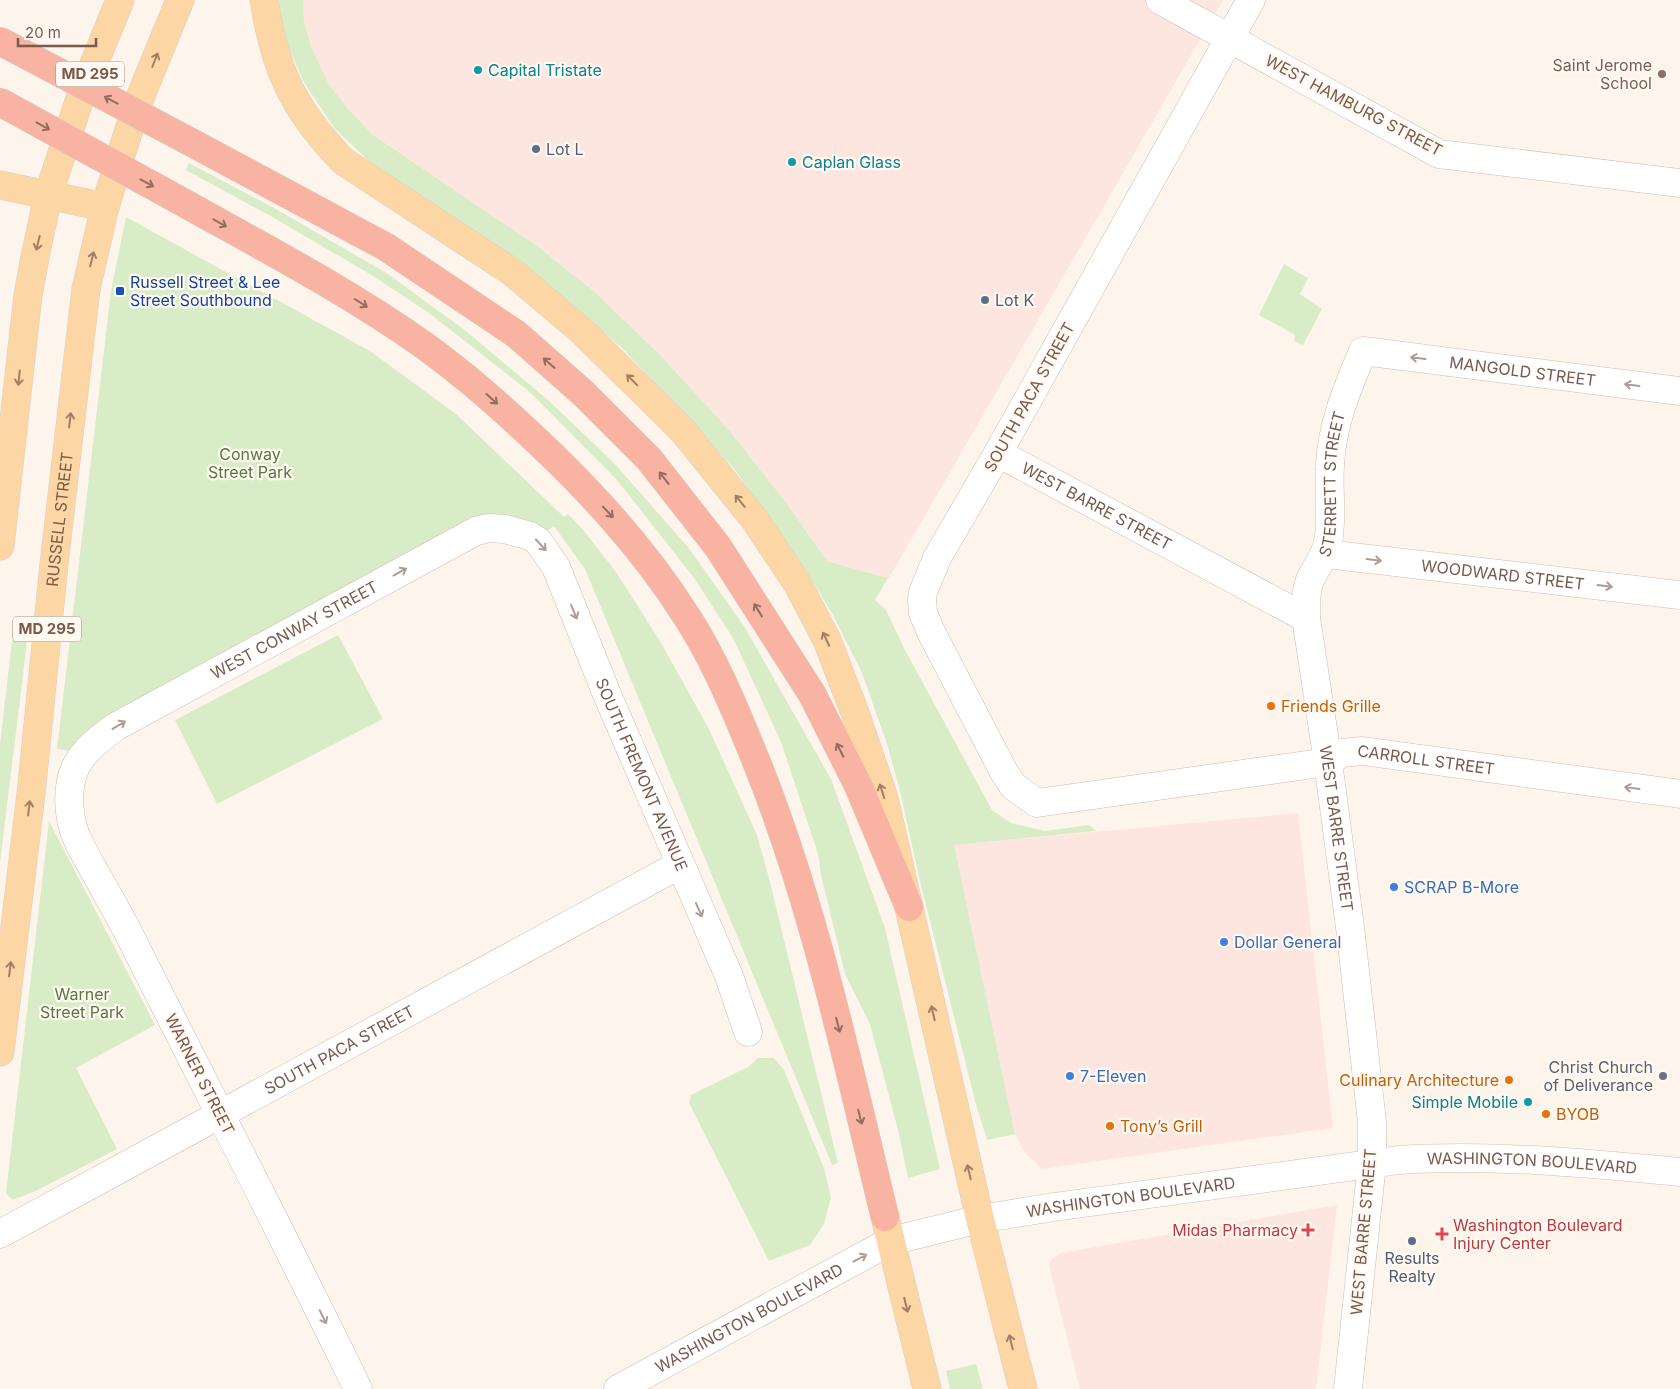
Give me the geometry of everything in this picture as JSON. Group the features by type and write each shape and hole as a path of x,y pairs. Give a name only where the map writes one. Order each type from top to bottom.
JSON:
{"highway":[{"path":"0,41 386,247 516,334 583,393 649,459 718,547 812,694 858,785 909,907"},
{"path":"0,102 360,302 427,347 483,391 550,452 613,517 652,565 689,619 727,691 765,782 819,948 888,1229"}],"main road":[{"name":"MD 295","path":"0,546 28,295 34,258 48,196 80,98 120,0"},
{"name":"RUSSELL STREET","path":"0,1052 32,785 76,372 90,266 105,207 137,105 180,0"},
{"path":"264,0 269,33 277,61 302,113 320,137 342,161 512,272 583,332 683,431 755,520 796,583 827,640 855,713 884,798 980,1219 1023,1389"},
{"path":"0,184 105,207"},
{"path":"0,359 28,295"},
{"path":"888,1229 927,1389"}],"street":[{"name":"WEST HAMBURG STREET","path":"1160,0 1439,154 1680,183"},
{"name":"SOUTH PACA STREET","path":"1025,796 1013,786 946,663 923,614 923,592 937,558 998,453 1251,0"},
{"name":"MANGOLD STREET","path":"1363,351 1680,391"},
{"name":"STERRETT STREET","path":"1306,618 1305,597 1310,580 1326,554 1329,539 1330,466 1334,428 1363,351"},
{"name":"WEST BARRE STREET","path":"998,453 1306,618 1350,927 1372,1122 1372,1163 1348,1389"},
{"name":"WEST CONWAY STREET","path":"81,755 95,741 117,726 476,531 489,528 505,529 518,533"},
{"name":"SOUTH FREMONT AVENUE","path":"518,533 530,536 538,541 556,567 606,692 728,976 748,1032"},
{"name":"WOODWARD STREET","path":"1326,554 1680,594"},
{"name":"CARROLL STREET","path":"1025,796 1038,803 1328,762 1342,753 1362,751 1680,794"},
{"name":"WARNER STREET","path":"81,755 75,767 69,803 76,838 138,951 302,1273 358,1389"},
{"name":"SOUTH PACA STREET","path":"0,1234 680,865"},
{"name":"WASHINGTON BOULEVARD","path":"618,1389 888,1229 980,1219 1054,1206 1372,1163 1434,1158 1504,1157 1680,1172"}],"shaded area":[{"path":"303,0 1223,0 889,578 827,561 788,505 729,430 661,356 597,294 536,245 373,135 348,109 328,83 311,46 304,22"},
{"path":"1298,813 1333,1128 1042,1169 1025,1153 1015,1134 953,845"},
{"path":"1337,1205 1316,1389 1080,1389 1049,1266 1052,1259 1061,1253"}],"green space":[{"path":"278,0 303,0 304,22 311,46 328,83 348,109 373,135 536,245 597,294 661,356 729,430 788,505 827,561 888,578 875,600 886,610 904,648 992,810 1011,823 1045,831 1089,825 1096,831 954,845 1015,1134 987,1140 975,1101 887,744 862,673 834,617 808,574 735,470 622,348 525,266 372,164 335,129 303,81 285,38"},
{"path":"189,163 276,209 388,274 466,331 548,400 614,463 688,547 744,626 831,779 885,928 940,1169 908,1178 898,1130 870,1024 845,974 821,875 818,854 781,742 733,638 694,578 617,480 531,393 429,313 373,276 274,218 186,170"},
{"name":"Conway Street Park","path":"126,217 370,351 456,414 564,517 568,514 585,532 616,572 660,641 709,729 757,835 838,1163 832,1165 585,569 554,526 544,533 498,519 71,751 57,749 111,291"},
{"path":"1284,264 1308,278 1300,294 1322,309 1303,345 1294,341 1295,335 1259,315"},
{"path":"13,632 28,634 0,863 0,744"},
{"path":"338,635 383,719 217,804 175,720"},
{"name":"Warner Street Park","path":"49,821 155,1025 76,1068 117,1149 36,1191 12,1200 6,1193"},
{"path":"758,1058 774,1058 784,1070 824,1168 831,1198 824,1224 810,1245 769,1261 689,1103 691,1095 748,1067"},
{"path":"976,1364 983,1389 950,1389 946,1371"}],"place":[{"name":"Capital Tristate","path":"478,70"},
{"name":"Saint Jerome School","path":"1662,74"},
{"name":"Lot L","path":"536,149"},
{"name":"Caplan Glass","path":"792,162"},
{"name":"Russell Street & Lee Street Southbound","path":"120,291"},
{"name":"Lot K","path":"985,300"},
{"name":"Friends Grille","path":"1271,706"},
{"name":"SCRAP B-More","path":"1394,887"},
{"name":"Dollar General","path":"1224,942"},
{"name":"7-Eleven","path":"1070,1076"},
{"name":"Christ Church of Deliverance","path":"1663,1076"},
{"name":"Culinary Architecture","path":"1509,1080"},
{"name":"Simple Mobile","path":"1528,1102"},
{"name":"BYOB","path":"1546,1114"},
{"name":"Tony’s Grill","path":"1110,1126"},
{"name":"Midas Pharmacy","path":"1308,1230"},
{"name":"Washington Boulevard Injury Center","path":"1442,1234"},
{"name":"Results Realty","path":"1412,1241"}]}
